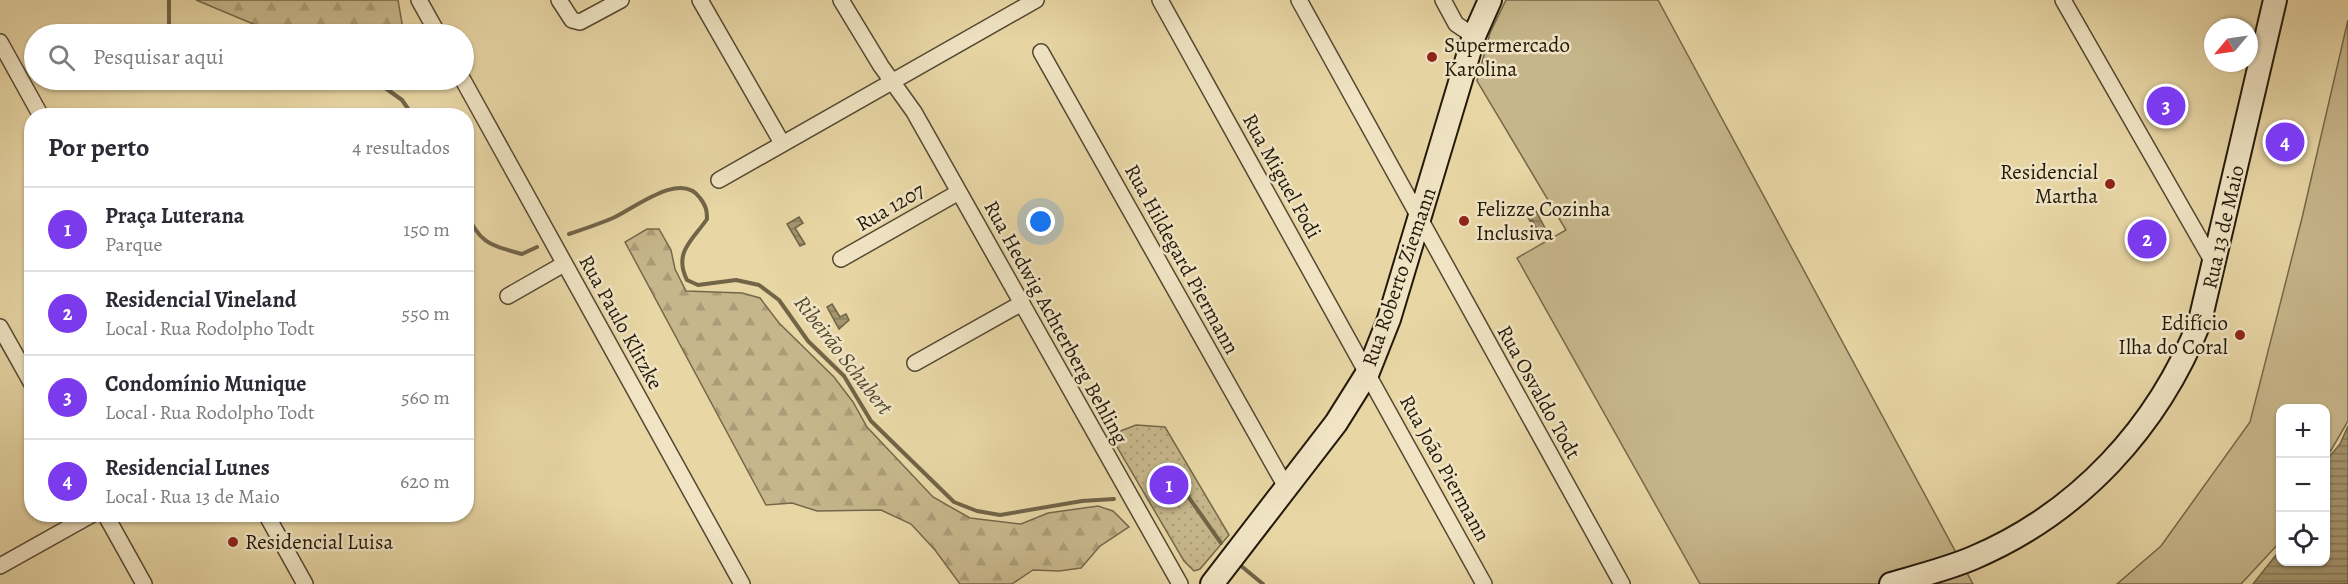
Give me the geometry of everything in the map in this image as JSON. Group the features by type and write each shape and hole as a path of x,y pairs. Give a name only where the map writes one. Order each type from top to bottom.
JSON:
{"main road":[{"name":"Rua Roberto Ziemann","path":"1212,584 1336,423 1368,372 1389,318 1420,220 1474,36 1490,0"},
{"name":"Rua 13 de Maio","path":"1891,584 1972,558 2019,536 2062,508 2097,478 2138,430 2177,370 2200,321 2275,0"}],"street":[{"path":"419,0 432,24"},
{"path":"559,0 572,20 580,22 621,0"},
{"path":"700,0 782,143"},
{"name":"Rua Hedwig Achterberg Behling","path":"841,0 872,51 914,112 1180,584"},
{"path":"719,180 1036,0"},
{"name":"Rua Miguel Fodi","path":"1160,0 1368,372"},
{"name":"Rua Osvaldo Todt","path":"1299,0 1622,584"},
{"path":"1443,0 1456,24 1474,36"},
{"path":"2063,0 2214,264"},
{"path":"0,42 24,85"},
{"name":"Rua Hildegard Piermann","path":"1041,52 1286,487"},
{"path":"27,90 37,108"},
{"name":"Rua Paulo Klitzke","path":"468,90 742,584"},
{"name":"Rua 1207","path":"841,259 959,192"},
{"path":"508,296 564,264"},
{"path":"915,363 1022,303"},
{"path":"0,327 24,370"},
{"name":"Rua João Piermann","path":"1368,372 1484,584"},
{"path":"0,566 79,522"},
{"path":"109,522 144,584"},
{"path":"270,522 304,584"}],"green space":[{"path":"196,0 398,0 402,24 253,24"},
{"path":"1506,0 1658,0 1973,584 1700,584 1517,258 1566,230 1477,81 1490,33"},
{"path":"2348,20 2348,421 2330,452 2330,404 2276,404 2276,546 2241,584 2117,584 2161,546 2250,422 2302,218"},
{"path":"647,229 659,229 671,250 675,269 686,291 742,293 760,298 779,323 834,377 853,402 867,427 933,497 970,518 1021,524 1048,513 1098,506 1113,511 1129,527 1100,546 1081,568 1059,571 1033,570 1012,584 960,584 935,550 911,524 881,510 817,511 792,503 766,505 625,242"},
{"path":"1136,425 1165,427 1229,535 1200,569 1194,571 1184,561 1110,435"}],"shaded area":[{"path":"1536,211 1545,228 1538,231 1527,216"},
{"path":"799,217 803,223 795,228 805,244 800,246 787,224"},
{"path":"832,304 840,317 846,314 849,320 839,329 827,307"},
{"path":"2348,426 2348,584 2253,584 2276,555 2276,566 2330,566 2330,456 2340,444"}],"waterway":[{"name":"Ribeirão Schubert","path":"169,0 169,24"},
{"name":"Ribeirão Schubert","path":"388,90 402,100 408,108"},
{"name":"Ribeirão Schubert","path":"569,234 613,218 670,189 692,190 704,203 707,219 683,254 683,270 687,280 698,285 736,280 759,285 779,300 808,341 844,376 871,421 954,502 977,511 1000,515 1082,501 1114,499"},
{"name":"Ribeirão Schubert","path":"474,228 487,242 502,248 522,254 537,247"},
{"name":"Ribeirão Schubert","path":"1150,483 1185,492 1221,543"},
{"name":"Ribeirão Schubert","path":"1240,565 1263,584"}],"place":[{"name":"Supermercado Karolina","path":"1432,57"},
{"name":"Condomínio Munique","path":"2166,106"},
{"name":"Residencial Lunes","path":"2285,142"},
{"name":"Residencial Martha","path":"2110,184"},
{"name":"Felizze Cozinha Inclusiva","path":"1464,221"},
{"name":"Residencial Vineland","path":"2147,239"},
{"name":"Edifício Ilha do Coral","path":"2240,335"},
{"name":"Praça Luterana","path":"1169,485"},
{"name":"Residencial Luisa","path":"233,542"}]}
